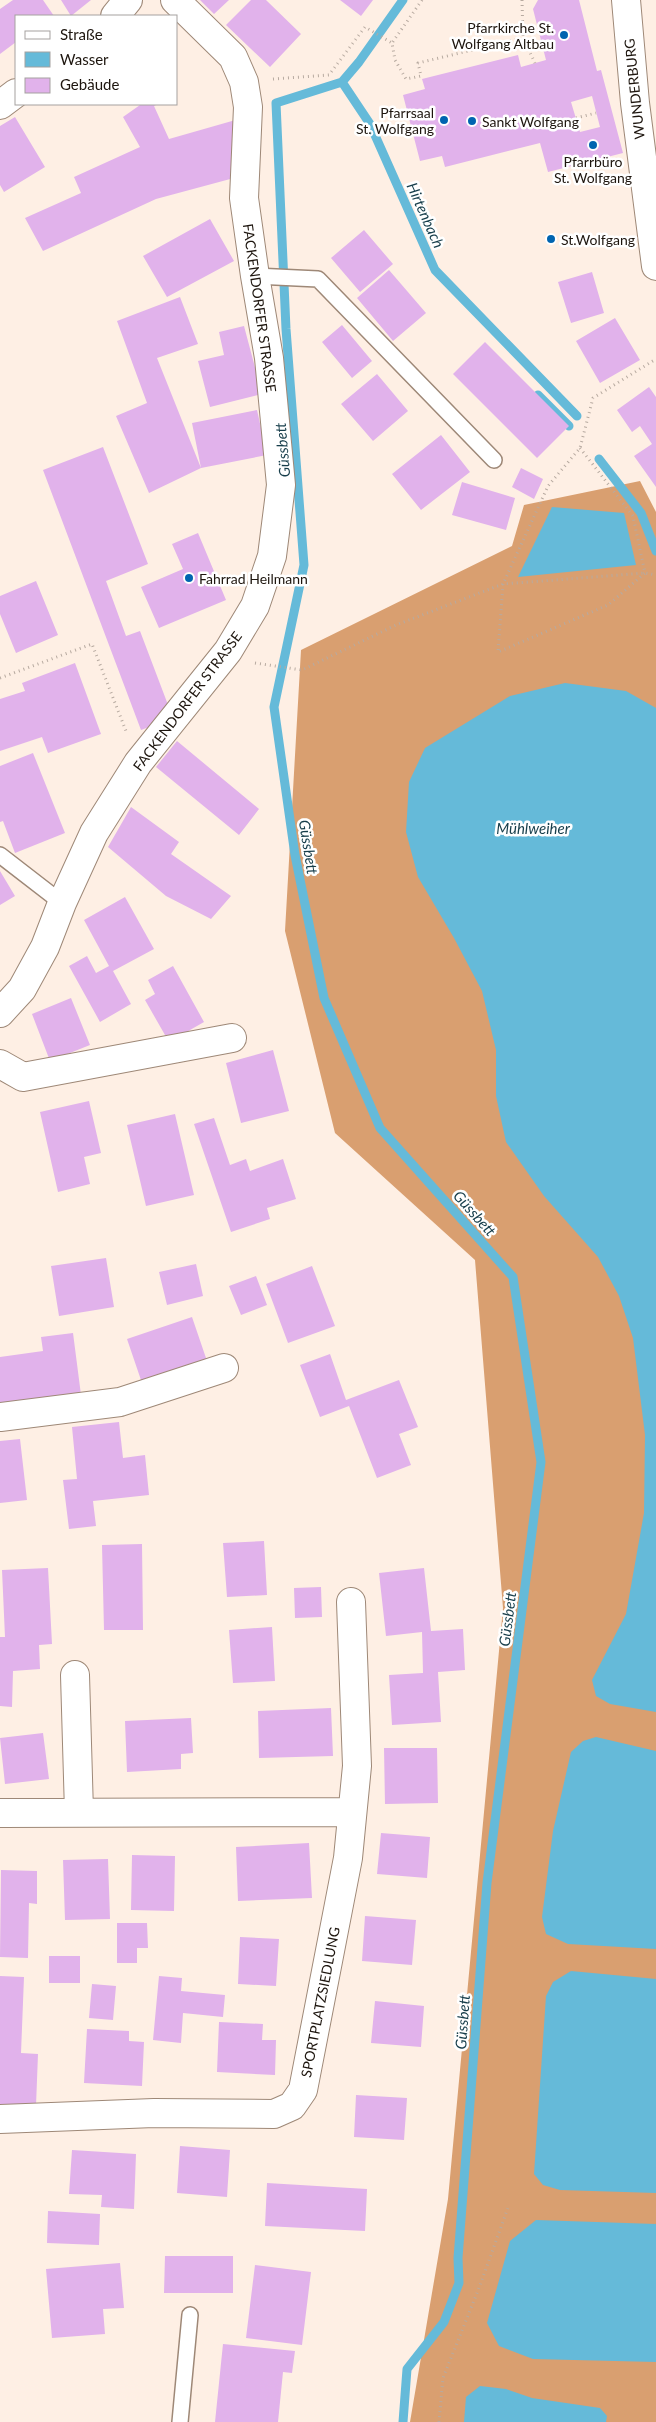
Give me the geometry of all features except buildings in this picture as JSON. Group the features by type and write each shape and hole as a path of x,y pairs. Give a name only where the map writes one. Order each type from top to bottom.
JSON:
{"street":[{"path":"116,15 128,0"},
{"name":"FACKENDORFER STRASSE","path":"0,1013 22,989 45,947 62,903 94,833 138,763 228,651 255,606 272,556 281,485 269,358 254,276 244,198 248,107 244,82 233,57 175,0"},
{"name":"WUNDERBURG","path":"626,0 635,103 656,266"},
{"path":"0,105 15,94"},
{"path":"0,1064 24,1077 232,1038"},
{"path":"0,1417 120,1402 224,1368"},
{"name":"SPORTPLATZSIEDLUNG","path":"0,2119 154,2113 274,2114 292,2106 303,2090 348,1858 357,1766 351,1602"},
{"path":"75,1675 79,1812"},
{"path":"0,1813 352,1812"}],"lane":[{"path":"254,276 318,280 494,460"},
{"path":"0,855 62,903"},
{"path":"180,2422 190,2315"}],"path":[{"path":"422,0 392,43 395,60 406,79 421,76 418,63 523,38"},
{"path":"522,0 523,38 535,63"},
{"path":"233,57 268,79 329,75 365,28 392,43"},
{"path":"576,118 596,113"},
{"path":"645,573 608,605 498,652 503,584 548,486 580,448 593,398 656,359"},
{"path":"580,448 633,516 645,573"},
{"path":"256,664 302,670 396,625 503,584 645,573 655,575"},
{"path":"0,678 92,644 138,763"},
{"path":"439,2422 443,2378 479,2288 508,2205"}],"shaded area":[{"path":"640,481 656,512 656,2422 410,2422 448,2199 503,1608 475,1260 335,1133 285,931 301,650 512,546 524,505"}],"water":[{"path":"552,507 624,513 636,565 518,577"},
{"name":"Mühlweiher","path":"565,683 626,691 656,708 656,1712 610,1704 596,1696 592,1680 626,1614 644,1513 645,1435 633,1338 619,1296 598,1257 544,1196 506,1142 496,1096 496,1050 482,991 454,938 418,877 406,832 409,782 425,748 510,696"},
{"path":"596,1737 656,1751 656,1949 568,1944 546,1934 542,1917 553,1831 571,1752 583,1741"},
{"path":"571,1971 656,1979 656,2193 560,2190 543,2185 534,2174 546,1996 553,1982"},
{"path":"536,2220 656,2224 656,2362 533,2359 499,2346 487,2323 510,2241"},
{"path":"480,2386 506,2389 532,2398 600,2408 607,2416 606,2422 464,2422 466,2397"}],"waterway":[{"name":"Hirtenbach","path":"342,82 359,62 403,0"},
{"name":"Güssbett","path":"342,82 276,103 286,329 304,565 274,707 295,855 324,998 380,1128 513,1277 541,1462 487,1883 458,2258 459,2283 444,2322 407,2369 403,2422"},
{"name":"Hirtenbach","path":"342,82 370,124 435,270 577,416"},
{"path":"538,395 569,426"},
{"name":"Hirtenbach","path":"599,459 641,513 656,551"}],"place":[{"name":"Pfarrkirche St. Wolfgang Altbau","path":"564,35"},
{"name":"Pfarrsaal St. Wolfgang","path":"444,120"},
{"name":"Sankt Wolfgang","path":"472,121"},
{"name":"Pfarrbüro St. Wolfgang","path":"593,145"},
{"name":"St.Wolfgang","path":"551,239"},
{"name":"Fahrrad Heilmann","path":"189,578"}]}
